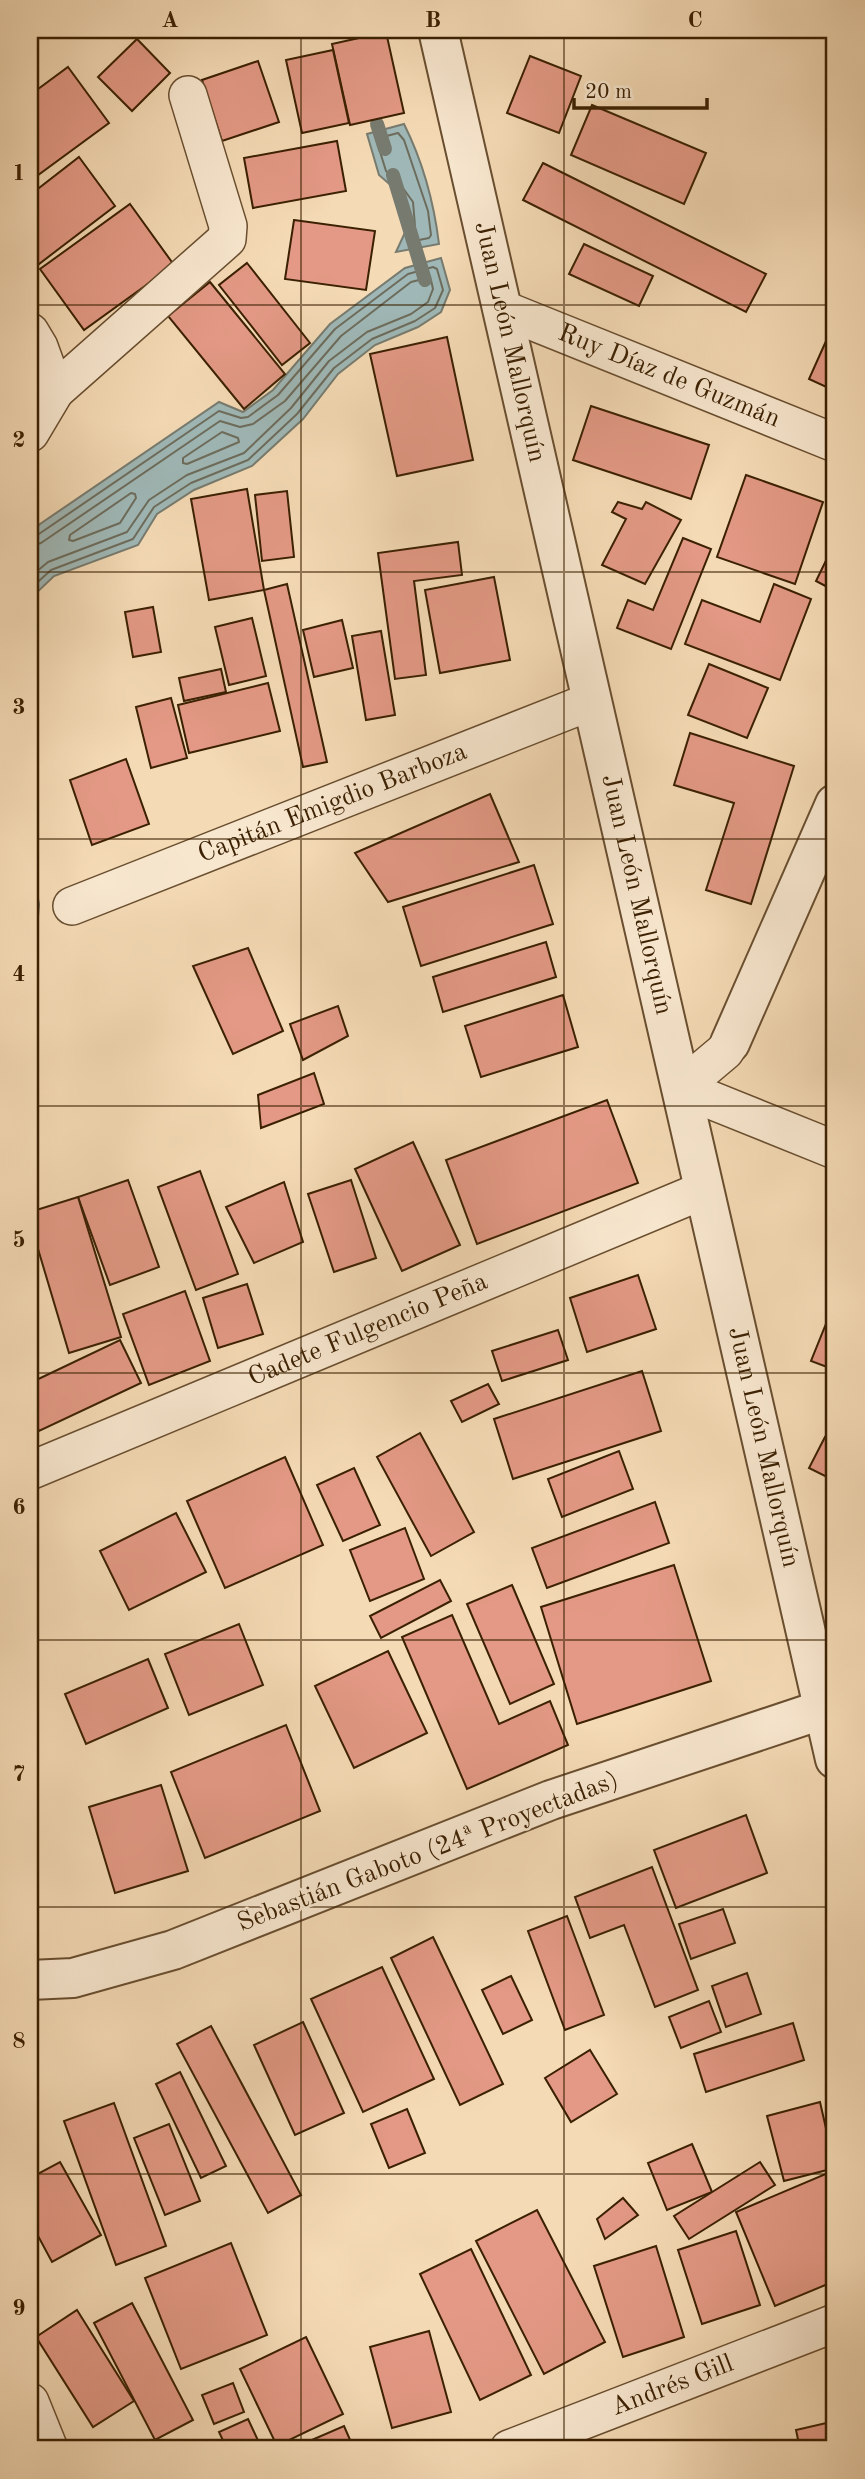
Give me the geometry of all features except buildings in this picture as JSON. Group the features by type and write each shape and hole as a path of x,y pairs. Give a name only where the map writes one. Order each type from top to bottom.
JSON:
{"street":[{"name":"Juan León Mallorquín","path":"438,30 835,1759"},
{"path":"42,390 228,239 228,226 188,95"},
{"name":"Ruy Díaz de Guzmán","path":"502,309 835,443"},
{"path":"30,332 39,347 42,390 30,433"},
{"name":"Capitán Emigdio Barboza","path":"72,906 592,701"},
{"path":"835,804 730,1043 725,1051 681,1088 835,1150"},
{"name":"Cadete Fulgencio Peña","path":"32,1470 704,1190"},
{"name":"Sebastián Gaboto (24ª Proyectadas)","path":"30,1980 73,1978 173,1950 551,1800 824,1709"},
{"name":"Andrés Gill","path":"509,2449 835,2323"},
{"path":"30,2402 50,2449"}],"water":[{"path":"404,124 426,182 439,244 396,252 408,226 407,205 379,175 367,134"},
{"path":"441,258 450,290 441,312 418,327 375,345 338,374 303,419 252,466 194,490 157,514 138,545 54,576 30,599 30,533 40,524 219,402 243,412 273,390 330,324 405,268"},
{"path":"30,856 39,904 30,1020"}],"waterway":[{"path":"377,124 385,149"},
{"path":"393,175 425,280"}]}
